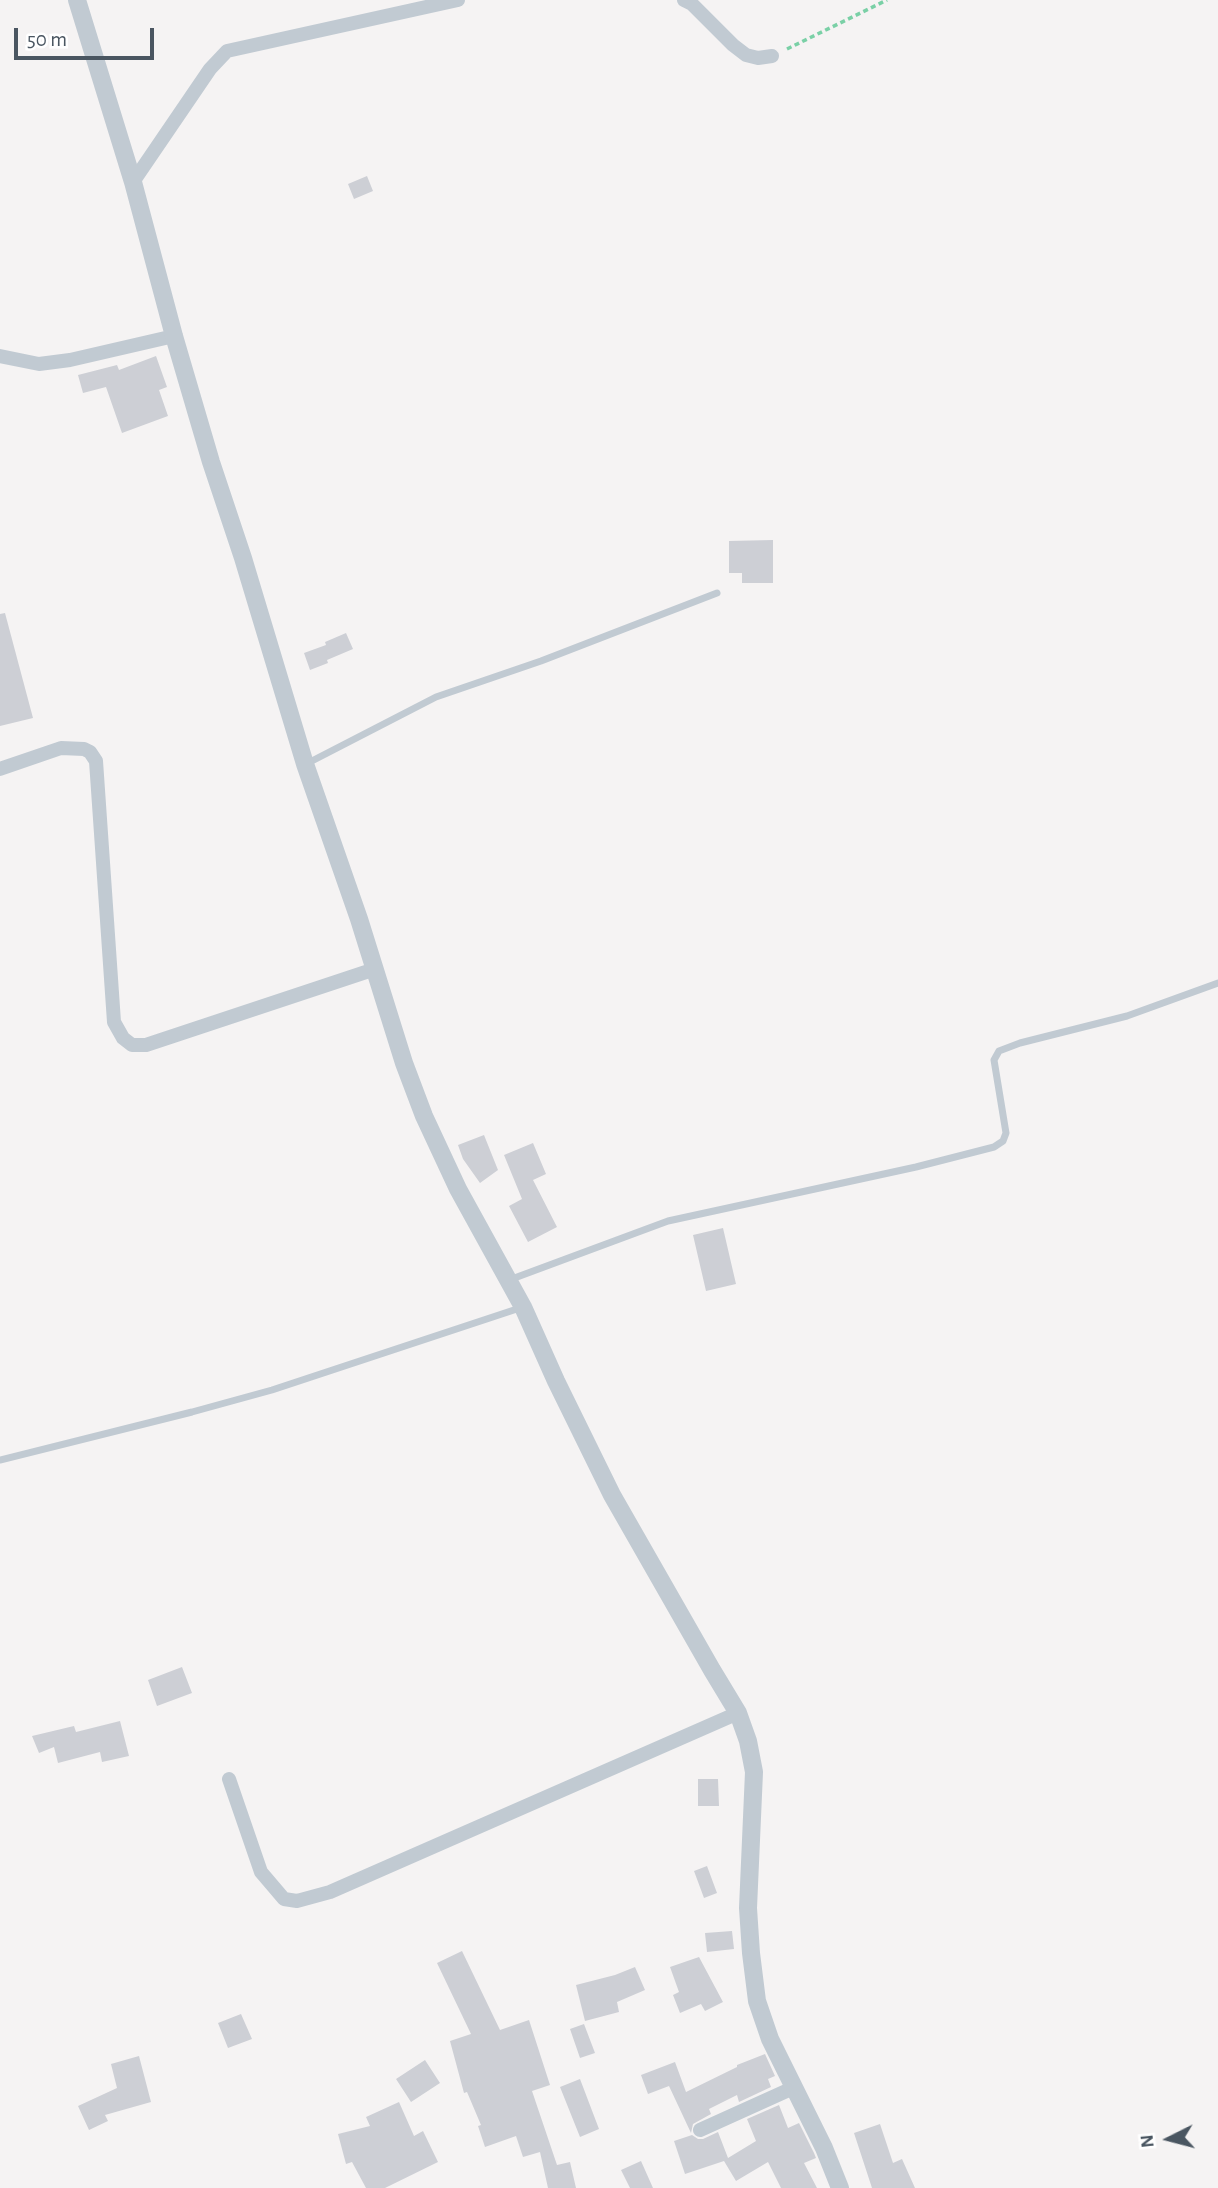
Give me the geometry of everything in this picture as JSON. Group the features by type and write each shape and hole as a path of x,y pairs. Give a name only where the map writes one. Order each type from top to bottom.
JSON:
{"street":[{"path":"77,0 133,182 211,462 306,764 404,1063 424,1116 457,1189 523,1307 612,1495 738,1713 748,1741 754,1772 748,1908 756,1989 770,2039 824,2148 840,2188"},
{"path":"133,182 210,69 227,51 458,0"},
{"path":"684,0 692,4 746,55 758,58 772,56"},
{"path":"0,356 39,364 70,360 174,336"},
{"path":"0,769 61,748 84,749 90,752 96,761 114,1022 123,1038 132,1045 146,1045 375,969"},
{"path":"229,1780 261,1872 284,1899 297,1901 330,1892 738,1713"},
{"path":"700,2130 793,2088"}],"lane":[{"path":"306,764 436,697 541,661 717,593"},
{"path":"508,1280 668,1221 916,1167 994,1147 1003,1141 1006,1133 994,1060 999,1051 1020,1043 1127,1016 1218,983"},
{"path":"0,1460 272,1390 523,1307"}],"path":[{"path":"772,56 887,0"}],"building":[{"path":"367,176 373,191 354,199 348,184"},
{"path":"156,356 167,387 159,390 168,416 122,433 106,387 83,393 78,375 117,365 119,370"},
{"path":"773,540 773,583 742,583 742,573 729,573 729,541"},
{"path":"5,613 33,718 0,726 0,614"},
{"path":"346,633 353,649 310,670 304,653 326,645 325,642"},
{"path":"484,1135 498,1170 480,1183 463,1159 458,1145"},
{"path":"533,1143 546,1174 533,1180 557,1227 528,1242 509,1206 522,1199 504,1155"},
{"path":"723,1228 736,1284 706,1291 693,1235"},
{"path":"182,1667 192,1693 157,1706 148,1680"},
{"path":"120,1721 129,1756 102,1762 100,1752 58,1763 54,1747 39,1753 32,1736 74,1726 76,1732"},
{"path":"698,1779 718,1779 719,1806 698,1806"},
{"path":"707,1866 717,1893 704,1898 694,1871"},
{"path":"732,1931 734,1949 707,1952 705,1933"},
{"path":"462,1951 500,2030 529,2020 550,2085 532,2091 557,2165 570,2162 576,2188 548,2188 540,2152 523,2157 516,2136 485,2147 478,2126 481,2125 467,2092 464,2093 450,2041 471,2034 437,1963"},
{"path":"699,1957 723,2002 705,2011 701,2004 680,2013 673,1995 679,1992 670,1967"},
{"path":"635,1967 645,1990 617,2002 619,2012 585,2021 576,1985"},
{"path":"241,2014 252,2039 228,2048 218,2023"},
{"path":"584,2024 595,2053 580,2058 570,2029"},
{"path":"765,2054 775,2076 768,2079 771,2087 739,2102 737,2095 709,2109 711,2114 693,2124 691,2133 669,2086 648,2094 641,2075 675,2062 686,2092 737,2065"},
{"path":"139,2056 151,2102 105,2115 108,2121 89,2130 78,2106 117,2088 111,2064"},
{"path":"425,2060 440,2083 411,2102 396,2079"},
{"path":"580,2079 599,2129 580,2137 560,2087"},
{"path":"399,2102 414,2136 423,2131 438,2162 385,2188 366,2188 352,2162 346,2164 338,2134 370,2126 366,2117"},
{"path":"779,2105 788,2128 799,2123 814,2153 816,2158 804,2163 817,2188 781,2188 768,2162 736,2181 724,2161 685,2174 674,2141 692,2135 703,2139 718,2132 728,2158 756,2141 747,2119"},
{"path":"880,2124 893,2163 902,2159 915,2188 872,2188 854,2133"},
{"path":"641,2161 653,2188 630,2188 621,2170"}]}
